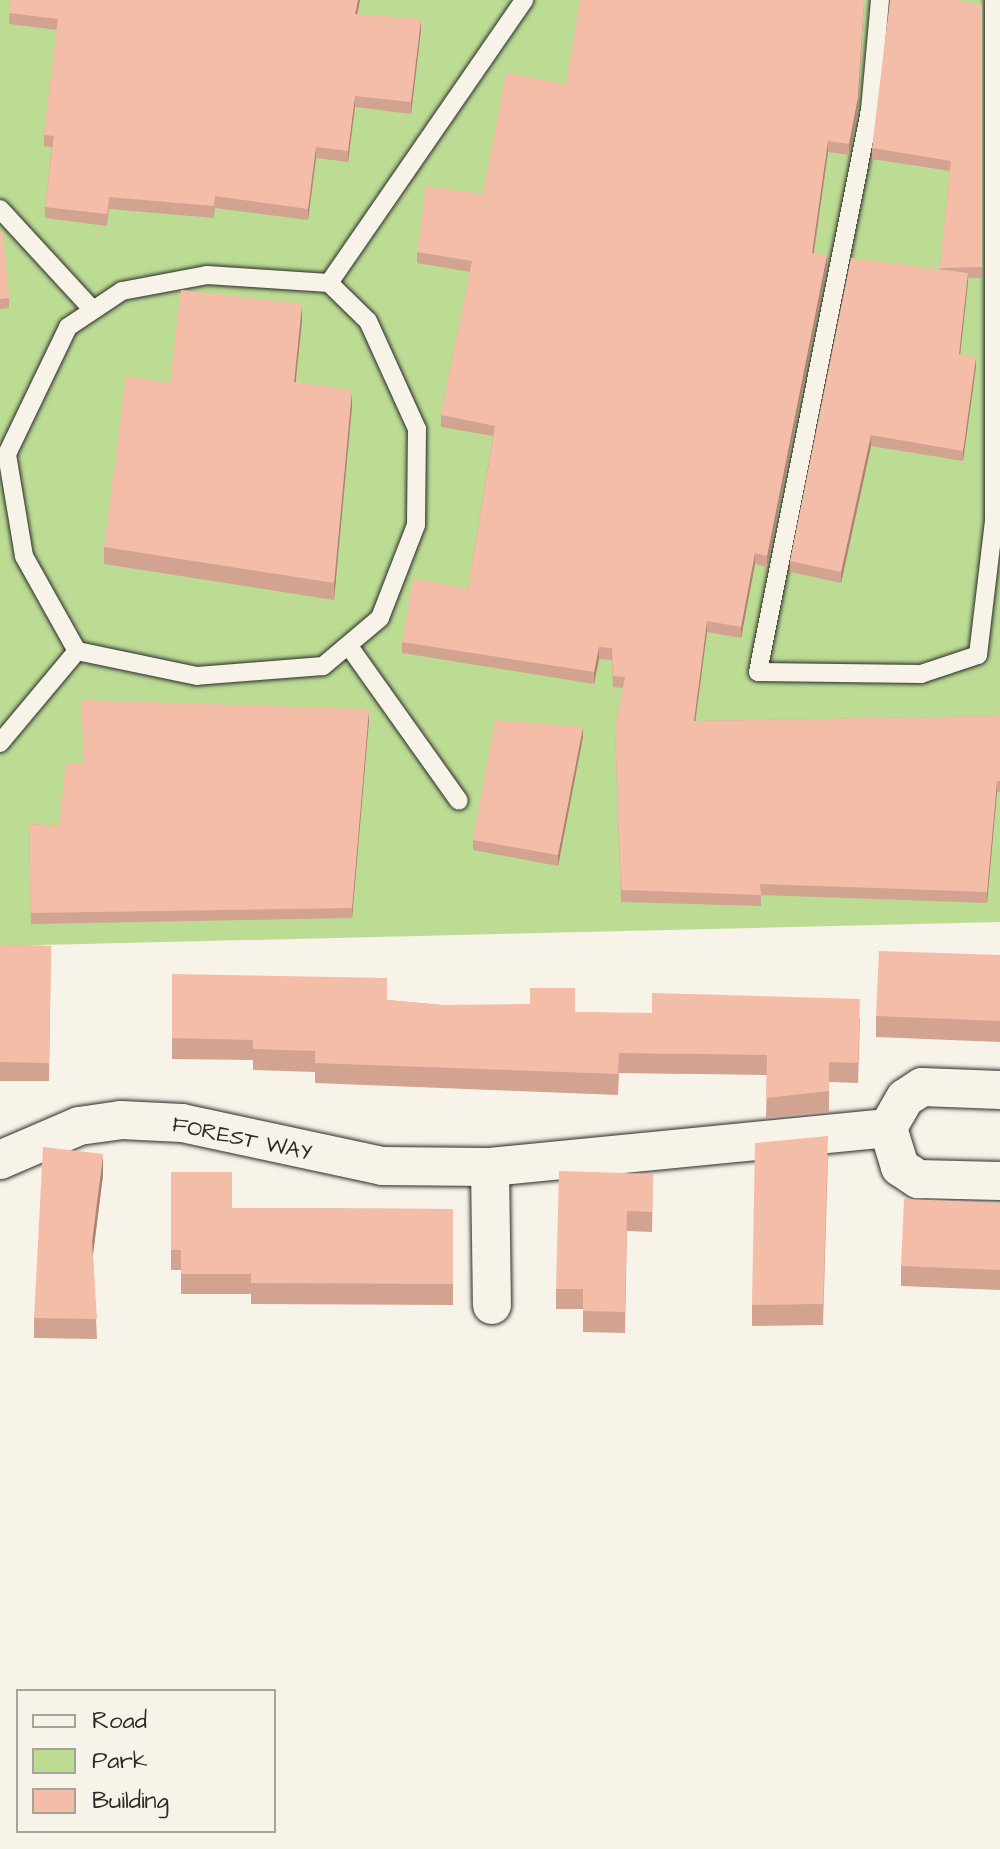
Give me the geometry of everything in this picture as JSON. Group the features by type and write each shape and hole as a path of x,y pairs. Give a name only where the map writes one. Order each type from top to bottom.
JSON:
{"street":[{"path":"1000,1090 922,1087 905,1098 888,1128 900,1167 918,1179 1000,1181"},
{"name":"FOREST WAY","path":"0,1160 79,1126 121,1120 182,1123 382,1166 490,1167 888,1128"},
{"path":"490,1167 492,1305"}],"lane":[{"path":"329,283 524,0"},
{"path":"880,0 870,110 758,672 921,674 978,655 995,504 994,0"},
{"path":"0,209 91,308"},
{"path":"207,275 329,283 368,321 417,429 416,525 380,618 351,649 323,666 197,676 77,651 24,556 7,454 68,327 91,308 122,291 207,275"},
{"path":"351,649 459,801"},
{"path":"0,743 77,651"}],"green space":[{"path":"0,0 1000,0 1000,922 0,946"}],"building":[{"path":"10,0 358,0 355,14 421,19 411,102 355,96 348,151 316,147 308,209 215,196 214,206 109,197 107,214 45,207 54,136 44,135 58,19 9,13"},
{"path":"580,0 864,0 858,97 849,144 828,141 812,253 827,255 767,556 755,553 741,627 707,621 694,721 1000,716 1000,781 997,781 987,892 760,884 761,895 621,890 615,729 625,677 613,676 612,648 599,647 594,672 402,642 413,578 468,589 495,426 441,415 472,261 417,252 426,186 483,194 506,73 566,84"},
{"path":"890,0 956,0 982,5 982,267 940,268 951,161 872,148"},
{"path":"0,232 3,232 9,298 0,299"},
{"path":"851,258 968,273 959,354 976,357 963,451 871,435 841,572 790,561"},
{"path":"181,290 302,304 294,382 352,390 334,583 104,547 126,376 170,383"},
{"path":"81,700 369,709 352,908 31,913 29,824 59,826 66,763 84,764"},
{"path":"495,720 583,727 558,855 473,840"},
{"path":"0,945 51,946 49,1063 0,1062"},
{"path":"879,951 1000,955 1000,1021 876,1016"},
{"path":"172,974 387,978 387,1000 442,1005 530,1004 530,988 575,988 575,1012 652,1013 652,993 860,999 858,1063 829,1062 829,1091 766,1098 767,1055 619,1053 618,1074 315,1063 315,1051 253,1049 253,1040 172,1038"},
{"path":"828,1136 823,1304 752,1305 755,1143"},
{"path":"43,1147 103,1154 92,1242 97,1319 34,1318"},
{"path":"559,1171 653,1174 652,1212 627,1211 625,1312 583,1311 583,1289 556,1289"},
{"path":"171,1172 232,1172 232,1208 453,1209 453,1284 251,1283 251,1274 181,1274 181,1250 171,1250"},
{"path":"904,1199 1000,1203 1000,1270 901,1266"}]}
